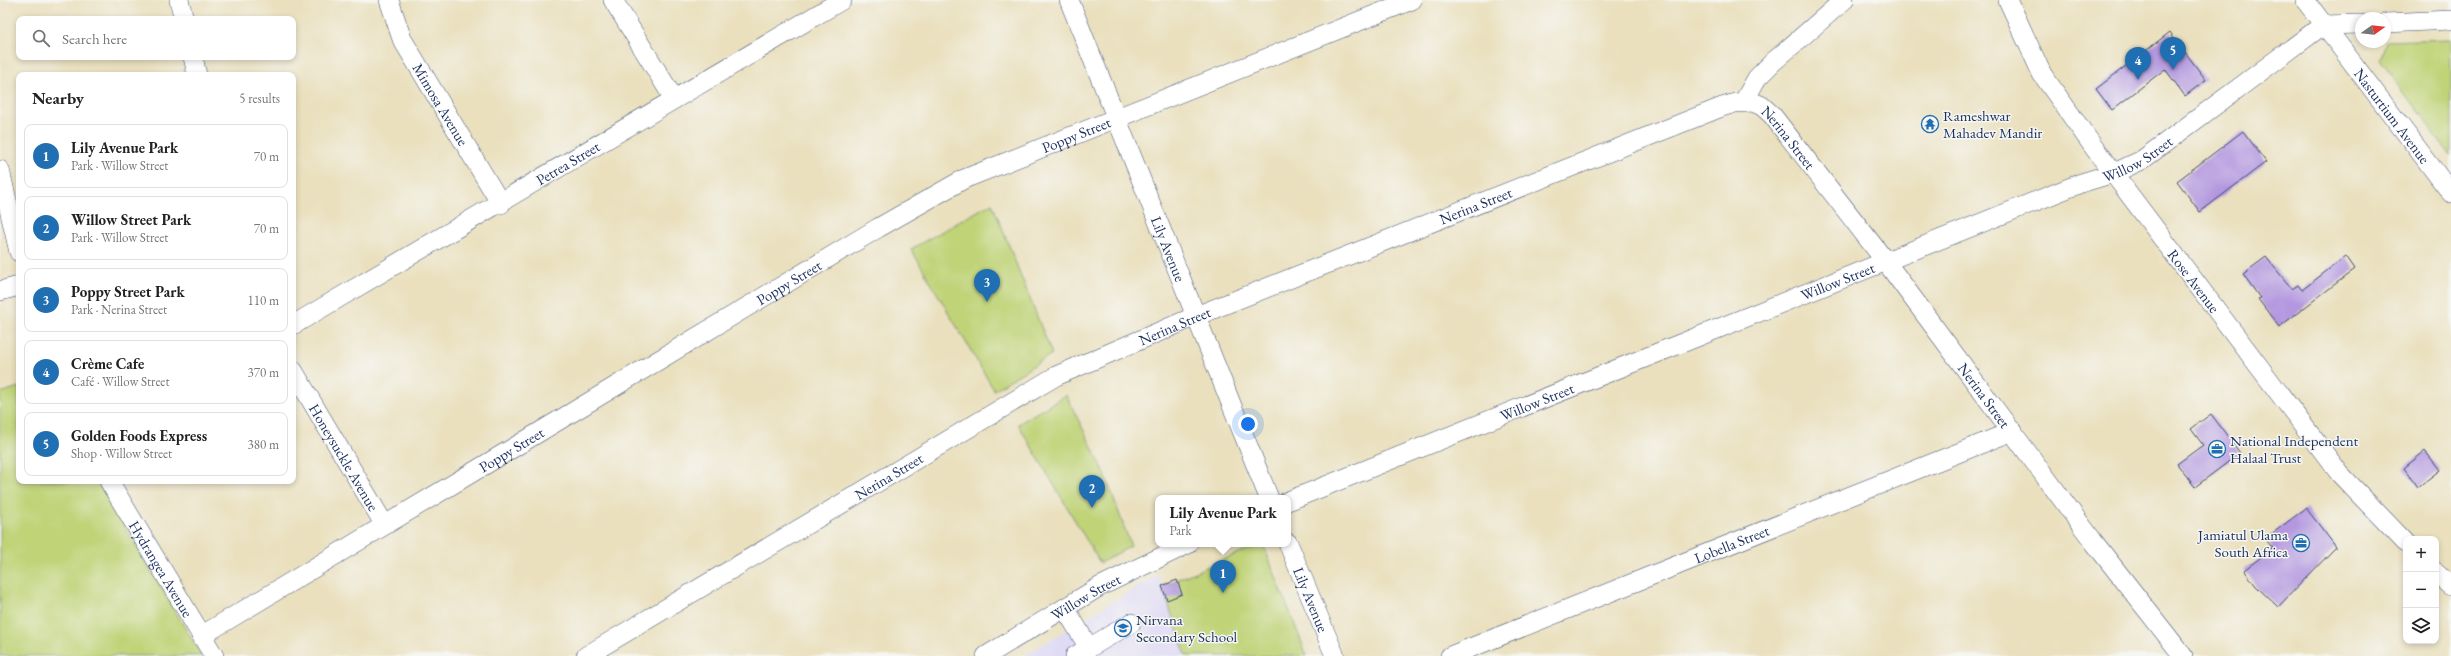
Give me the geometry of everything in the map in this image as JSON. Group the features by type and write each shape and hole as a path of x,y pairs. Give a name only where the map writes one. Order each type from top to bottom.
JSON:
{"street":[{"path":"180,0 183,16"},
{"name":"Mimosa Avenue","path":"389,0 402,39 501,204"},
{"path":"614,0 674,99"},
{"name":"Petrea Street","path":"296,323 501,204 674,99 842,0"},
{"name":"Lily Avenue","path":"1069,0 1115,118 1268,495"},
{"name":"Poppy Street","path":"201,636 384,524 935,195 964,180 1115,118 1412,0"},
{"path":"1744,101 1765,69 1844,0"},
{"name":"Rose Avenue","path":"2008,0 2042,74 2095,149 2340,474 2403,541"},
{"name":"Nasturtium Avenue","path":"2305,0 2451,193"},
{"path":"2391,23 2451,20"},
{"path":"2323,25 2355,24"},
{"name":"Willow Street","path":"1291,500 2081,183 2114,173 2142,160 2323,25"},
{"path":"193,60 196,72"},
{"name":"Nerina Street","path":"586,656 1037,386 1196,316 1722,107 1744,101 1762,106 1772,115 1886,262 2013,431 2093,542 2183,656"},
{"path":"0,170 16,239"},
{"path":"0,291 16,287"},
{"name":"Honeysuckle Avenue","path":"296,375 384,524"},
{"name":"Lobella Street","path":"1450,656 2013,431"},
{"name":"Hydrangea Avenue","path":"111,484 214,656"},
{"name":"Willow Street","path":"986,656 1065,608 1132,570 1182,547"},
{"name":"Lily Avenue","path":"1290,547 1335,656"},
{"path":"2439,575 2451,586"},
{"path":"1065,608 1082,652 1131,623"}],"shaded area":[{"name":"Nirvana Secondary School","path":"1158,575 1186,656 1024,656 1114,601"}],"green space":[{"path":"2451,39 2451,156 2380,60 2384,48 2391,48 2391,41"},
{"path":"992,203 1052,354 994,390 911,249"},
{"path":"16,388 16,484 99,484 202,656 0,656 0,393"},
{"path":"1066,395 1103,469 1131,546 1100,563 1018,424"},
{"path":"1253,547 1264,547 1307,656 1186,656 1162,586"}],"building":[{"path":"2170,32 2206,80 2185,96 2165,69 2112,110 2096,89"},
{"path":"2243,131 2266,162 2200,212 2177,181"},
{"path":"2346,256 2355,269 2279,327 2258,299 2260,298 2243,274 2266,257 2292,289 2298,285 2302,290"},
{"name":"National Independent Halaal Trust","path":"2211,414 2240,453 2195,487 2177,464 2203,445 2191,429"},
{"path":"2425,451 2440,470 2418,487 2404,468"},
{"path":"2306,508 2336,547 2278,607 2256,586 2244,570 2273,548 2265,539"},
{"path":"1177,580 1182,594 1167,600 1162,586"}],"place":[{"name":"Golden Foods Express","path":"2173,70"},
{"name":"Crème Cafe","path":"2138,80"},
{"name":"Rameshwar Mahadev Mandir","path":"1930,124"},
{"name":"Poppy Street Park","path":"987,302"},
{"name":"National Independent Halaal Trust","path":"2217,449"},
{"name":"Willow Street Park","path":"1092,508"},
{"name":"Jamiatul Ulama South Africa","path":"2301,543"},
{"name":"Lily Avenue Park","path":"1223,593"},
{"name":"Nirvana Secondary School","path":"1123,628"}]}
